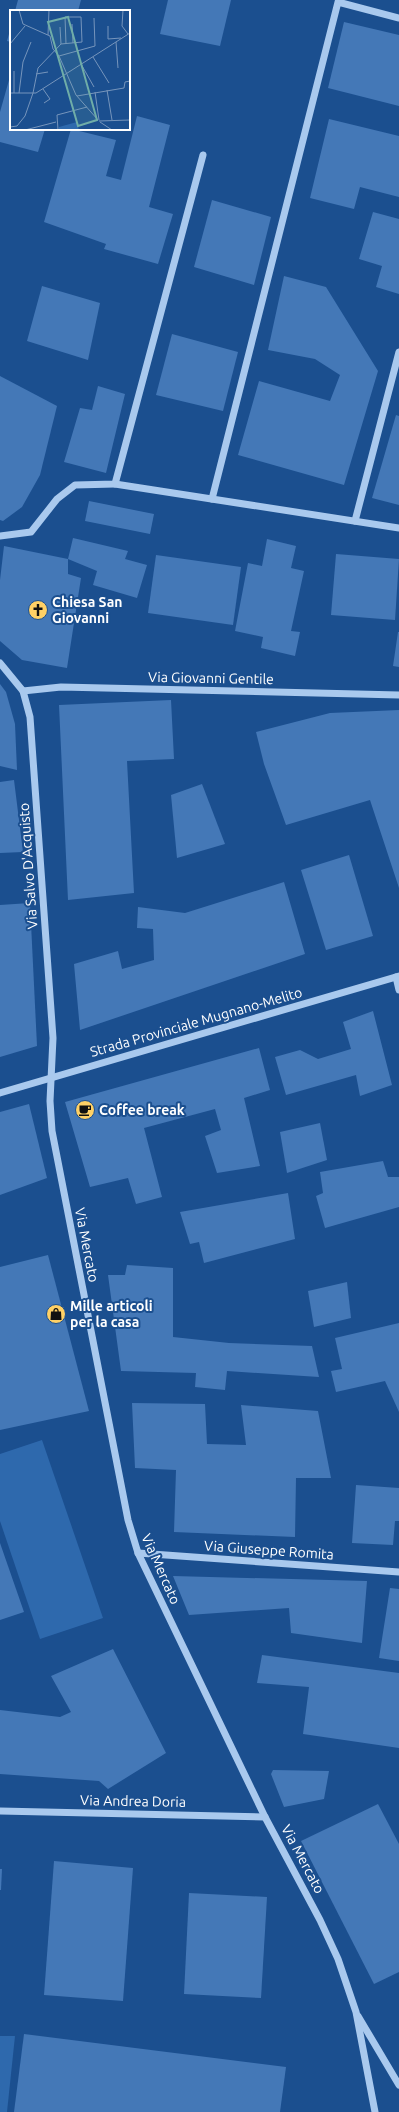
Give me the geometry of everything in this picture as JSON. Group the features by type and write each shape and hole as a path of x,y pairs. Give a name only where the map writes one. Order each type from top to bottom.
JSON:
{"street":[{"path":"212,499 338,2 399,18"},
{"path":"115,484 203,155"},
{"path":"355,521 399,352"},
{"path":"0,536 31,532 57,499 75,485 115,484 399,528"},
{"name":"Via Salvo D'Acquisto","path":"0,663 23,690 30,717 53,1038 52,1077"},
{"name":"Via Giovanni Gentile","path":"23,690 61,687 399,695"},
{"path":"397,976 399,990"},
{"name":"Strada Provinciale Mugnano-Melito","path":"0,1093 397,976"},
{"name":"Via Mercato","path":"52,1077 52,1131 119,1482 138,1553 266,1816 320,1920 338,1959 356,2012 375,2112"},
{"name":"Via Giuseppe Romita","path":"138,1553 399,1572"},
{"name":"Via Andrea Doria","path":"0,1811 266,1816"},
{"name":"Via Mercato","path":"356,2012 399,2085"}],"shaded area":[{"path":"42,1440 103,1618 40,1639 0,1521 0,1454"},
{"path":"0,2036 15,2036 7,2112 0,2112"}],"building":[{"path":"18,0 81,0 78,10 15,10"},
{"path":"168,0 231,0 220,46 160,34"},
{"path":"344,22 399,35 399,106 328,88"},
{"path":"10,30 10,42 7,41"},
{"path":"10,77 10,130 45,130 38,152 0,142 0,112"},
{"path":"137,116 170,125 149,207 173,214 158,264 104,249 106,244 44,222 71,130 116,140 106,176 121,180"},
{"path":"329,119 399,136 399,197 360,187 354,209 310,198"},
{"path":"212,200 271,217 254,285 194,267"},
{"path":"373,212 399,219 399,294 376,287 382,266 359,259"},
{"path":"284,276 326,287 378,371 344,485 238,455 259,381 330,401 340,375 315,359 268,350"},
{"path":"42,286 100,303 88,360 27,341"},
{"path":"172,334 238,352 223,411 156,395"},
{"path":"0,376 57,406 40,475 22,507 3,521 0,520"},
{"path":"98,386 125,394 106,473 64,462 80,408 92,410"},
{"path":"396,415 399,416 399,505 372,498"},
{"path":"89,501 154,514 150,534 85,521"},
{"path":"73,538 128,551 125,559 147,565 137,598 93,585 97,571 68,559"},
{"path":"267,539 296,546 291,568 304,571 291,631 300,632 295,656 261,648 263,637 235,631 248,563 262,566"},
{"name":"Chiesa San Giovanni","path":"4,546 68,559 68,574 81,578 67,668 22,660 0,641 0,580"},
{"path":"336,554 399,559 395,620 331,615"},
{"path":"156,555 241,567 233,625 148,613"},
{"path":"399,632 399,667 393,666"},
{"path":"0,684 6,692 15,724 17,770 0,766"},
{"path":"171,700 174,759 127,761 134,893 68,900 59,705"},
{"path":"399,710 399,888 370,800 286,825 264,764 256,732 330,713"},
{"path":"14,780 23,852 0,853 0,782"},
{"path":"202,784 225,844 177,858 171,795"},
{"path":"349,855 373,936 326,950 301,870"},
{"path":"284,882 305,954 80,1030 74,964 118,951 122,969 154,960 153,929 137,928 138,907 185,913"},
{"path":"30,903 37,1046 0,1057 0,905"},
{"path":"373,1011 392,1085 360,1096 356,1075 286,1095 275,1057 300,1050 318,1059 351,1049 343,1022"},
{"path":"259,1048 270,1090 244,1098 260,1166 217,1173 205,1136 221,1130 215,1109 144,1128 162,1197 136,1204 128,1178 90,1187 65,1102"},
{"path":"29,1104 47,1178 0,1195 0,1112"},
{"path":"320,1123 327,1160 287,1173 280,1132"},
{"path":"383,1161 388,1177 399,1177 399,1207 325,1228 316,1196 323,1193 320,1172"},
{"path":"288,1193 295,1239 204,1263 199,1242 190,1244 180,1212"},
{"path":"48,1255 89,1411 0,1430 0,1267"},
{"path":"127,1265 173,1268 173,1337 229,1343 312,1346 319,1377 227,1371 225,1390 195,1387 196,1373 121,1371 108,1275 125,1275"},
{"path":"347,1282 351,1318 314,1327 308,1291"},
{"path":"399,1323 399,1412 385,1381 336,1392 331,1371 342,1369 335,1338"},
{"path":"132,1403 205,1404 207,1444 246,1445 241,1405 318,1411 331,1478 296,1478 295,1537 174,1532 176,1470 135,1468"},
{"path":"356,1485 399,1488 399,1521 395,1521 393,1545 352,1543"},
{"path":"0,1543 24,1612 0,1620"},
{"path":"173,1576 367,1581 362,1643 291,1633 289,1608 189,1615"},
{"path":"390,1588 399,1589 399,1661 379,1658"},
{"path":"113,1649 166,1753 108,1789 99,1781 0,1774 0,1710 60,1717 71,1712 51,1676"},
{"path":"262,1655 399,1673 399,1748 303,1734 309,1687 257,1683"},
{"path":"273,1770 329,1771 324,1799 284,1807 271,1774"},
{"path":"378,1804 399,1844 399,1972 374,1984 301,1841"},
{"path":"54,1861 133,1868 123,2001 44,1995"},
{"path":"0,1869 2,1869 1,1890 0,1890"},
{"path":"189,1893 267,1897 261,1998 184,1994"},
{"path":"24,2034 286,2067 280,2112 14,2112"}],"place":[{"name":"Chiesa San Giovanni","path":"38,610"},
{"name":"Coffee break","path":"85,1110"},
{"name":"Mille articoli per la casa","path":"56,1314"}]}
